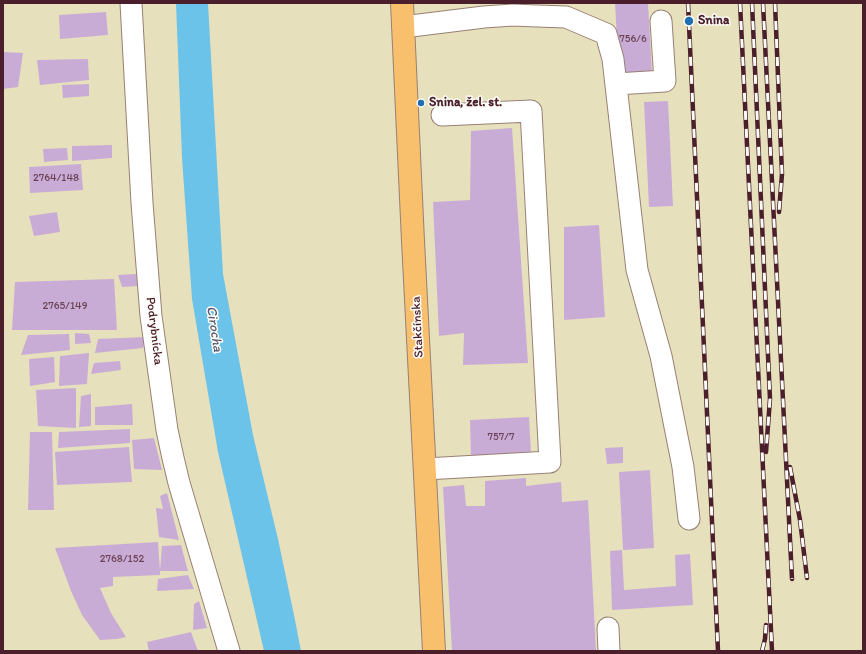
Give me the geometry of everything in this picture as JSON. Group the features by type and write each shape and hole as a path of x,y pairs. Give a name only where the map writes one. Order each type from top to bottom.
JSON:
{"main road":[{"name":"Stakčínska","path":"402,3 434,651"}],"lane":[{"name":"Podrybnícka","path":"131,3 142,203 151,316 167,430 179,484 229,651"},
{"path":"403,27 484,17 522,9 566,17 606,34 613,60 637,270 661,356 683,467 689,519"},
{"path":"616,84 665,80 661,21"},
{"path":"425,469 550,462 531,111 442,116"},
{"path":"608,628 608,651"}],"water":[{"name":"Cirocha","path":"176,3 208,3 223,274 253,435 278,539 301,651 264,651 218,452 192,299 182,158"}],"building":[{"path":"615,3 648,3 652,75 619,75"},
{"path":"106,12 108,35 60,39 59,15"},
{"path":"3,52 23,53 18,87 3,89"},
{"path":"88,59 89,80 40,85 37,60"},
{"path":"89,84 89,96 63,98 62,85"},
{"path":"668,101 673,206 649,207 644,102"},
{"path":"512,128 528,363 463,365 464,333 439,336 433,202 470,200 471,131"},
{"path":"112,145 112,158 72,161 72,146"},
{"path":"67,148 68,160 44,162 43,149"},
{"path":"81,164 83,190 30,193 29,167"},
{"path":"57,212 60,232 34,236 29,216"},
{"path":"599,225 605,317 564,320 564,227"},
{"path":"136,274 138,286 122,287 118,275"},
{"path":"114,279 117,330 12,330 15,282"},
{"path":"75,333 89,334 91,343 75,344"},
{"path":"69,334 70,350 21,355 28,335"},
{"path":"145,337 143,348 95,353 98,339"},
{"path":"89,353 87,384 59,386 60,356"},
{"path":"54,357 55,382 30,386 29,359"},
{"path":"120,361 121,370 91,374 94,363"},
{"path":"76,388 76,428 38,426 36,390"},
{"path":"91,394 91,426 79,427 81,396"},
{"path":"132,404 133,425 95,425 95,407"},
{"path":"529,417 531,454 471,458 470,420"},
{"path":"130,429 130,443 58,448 59,432"},
{"path":"30,432 52,432 54,510 28,510"},
{"path":"154,438 162,470 134,469 132,440"},
{"path":"129,447 132,482 57,485 55,452"},
{"path":"623,447 623,463 607,464 605,448"},
{"path":"650,470 654,548 623,550 619,472"},
{"path":"526,478 526,486 561,482 562,502 588,500 596,651 452,651 443,487 464,485 466,506 485,506 485,481"},
{"path":"167,493 179,540 159,537 156,508 163,509 160,496"},
{"path":"158,542 160,575 113,577 113,586 100,588 111,613 126,637 100,640 82,615 71,591 55,548"},
{"path":"181,545 188,571 160,571 162,546"},
{"path":"622,550 624,590 676,586 675,555 690,554 693,605 612,610 610,551"},
{"path":"188,575 194,589 157,591 158,579"},
{"path":"199,601 207,628 193,630 194,604"},
{"path":"191,632 198,651 149,651 147,642"}],"railway":[{"path":"688,3 718,651"},
{"path":"740,3 772,651"},
{"path":"752,3 770,399 766,452"},
{"path":"763,3 792,579"},
{"path":"775,3 782,174 779,212"},
{"path":"790,467 800,520 807,578"},
{"path":"762,651 766,625"}],"place":[{"name":"Snina","path":"689,21"},
{"name":"Snina, žel. st.","path":"421,103"}]}
